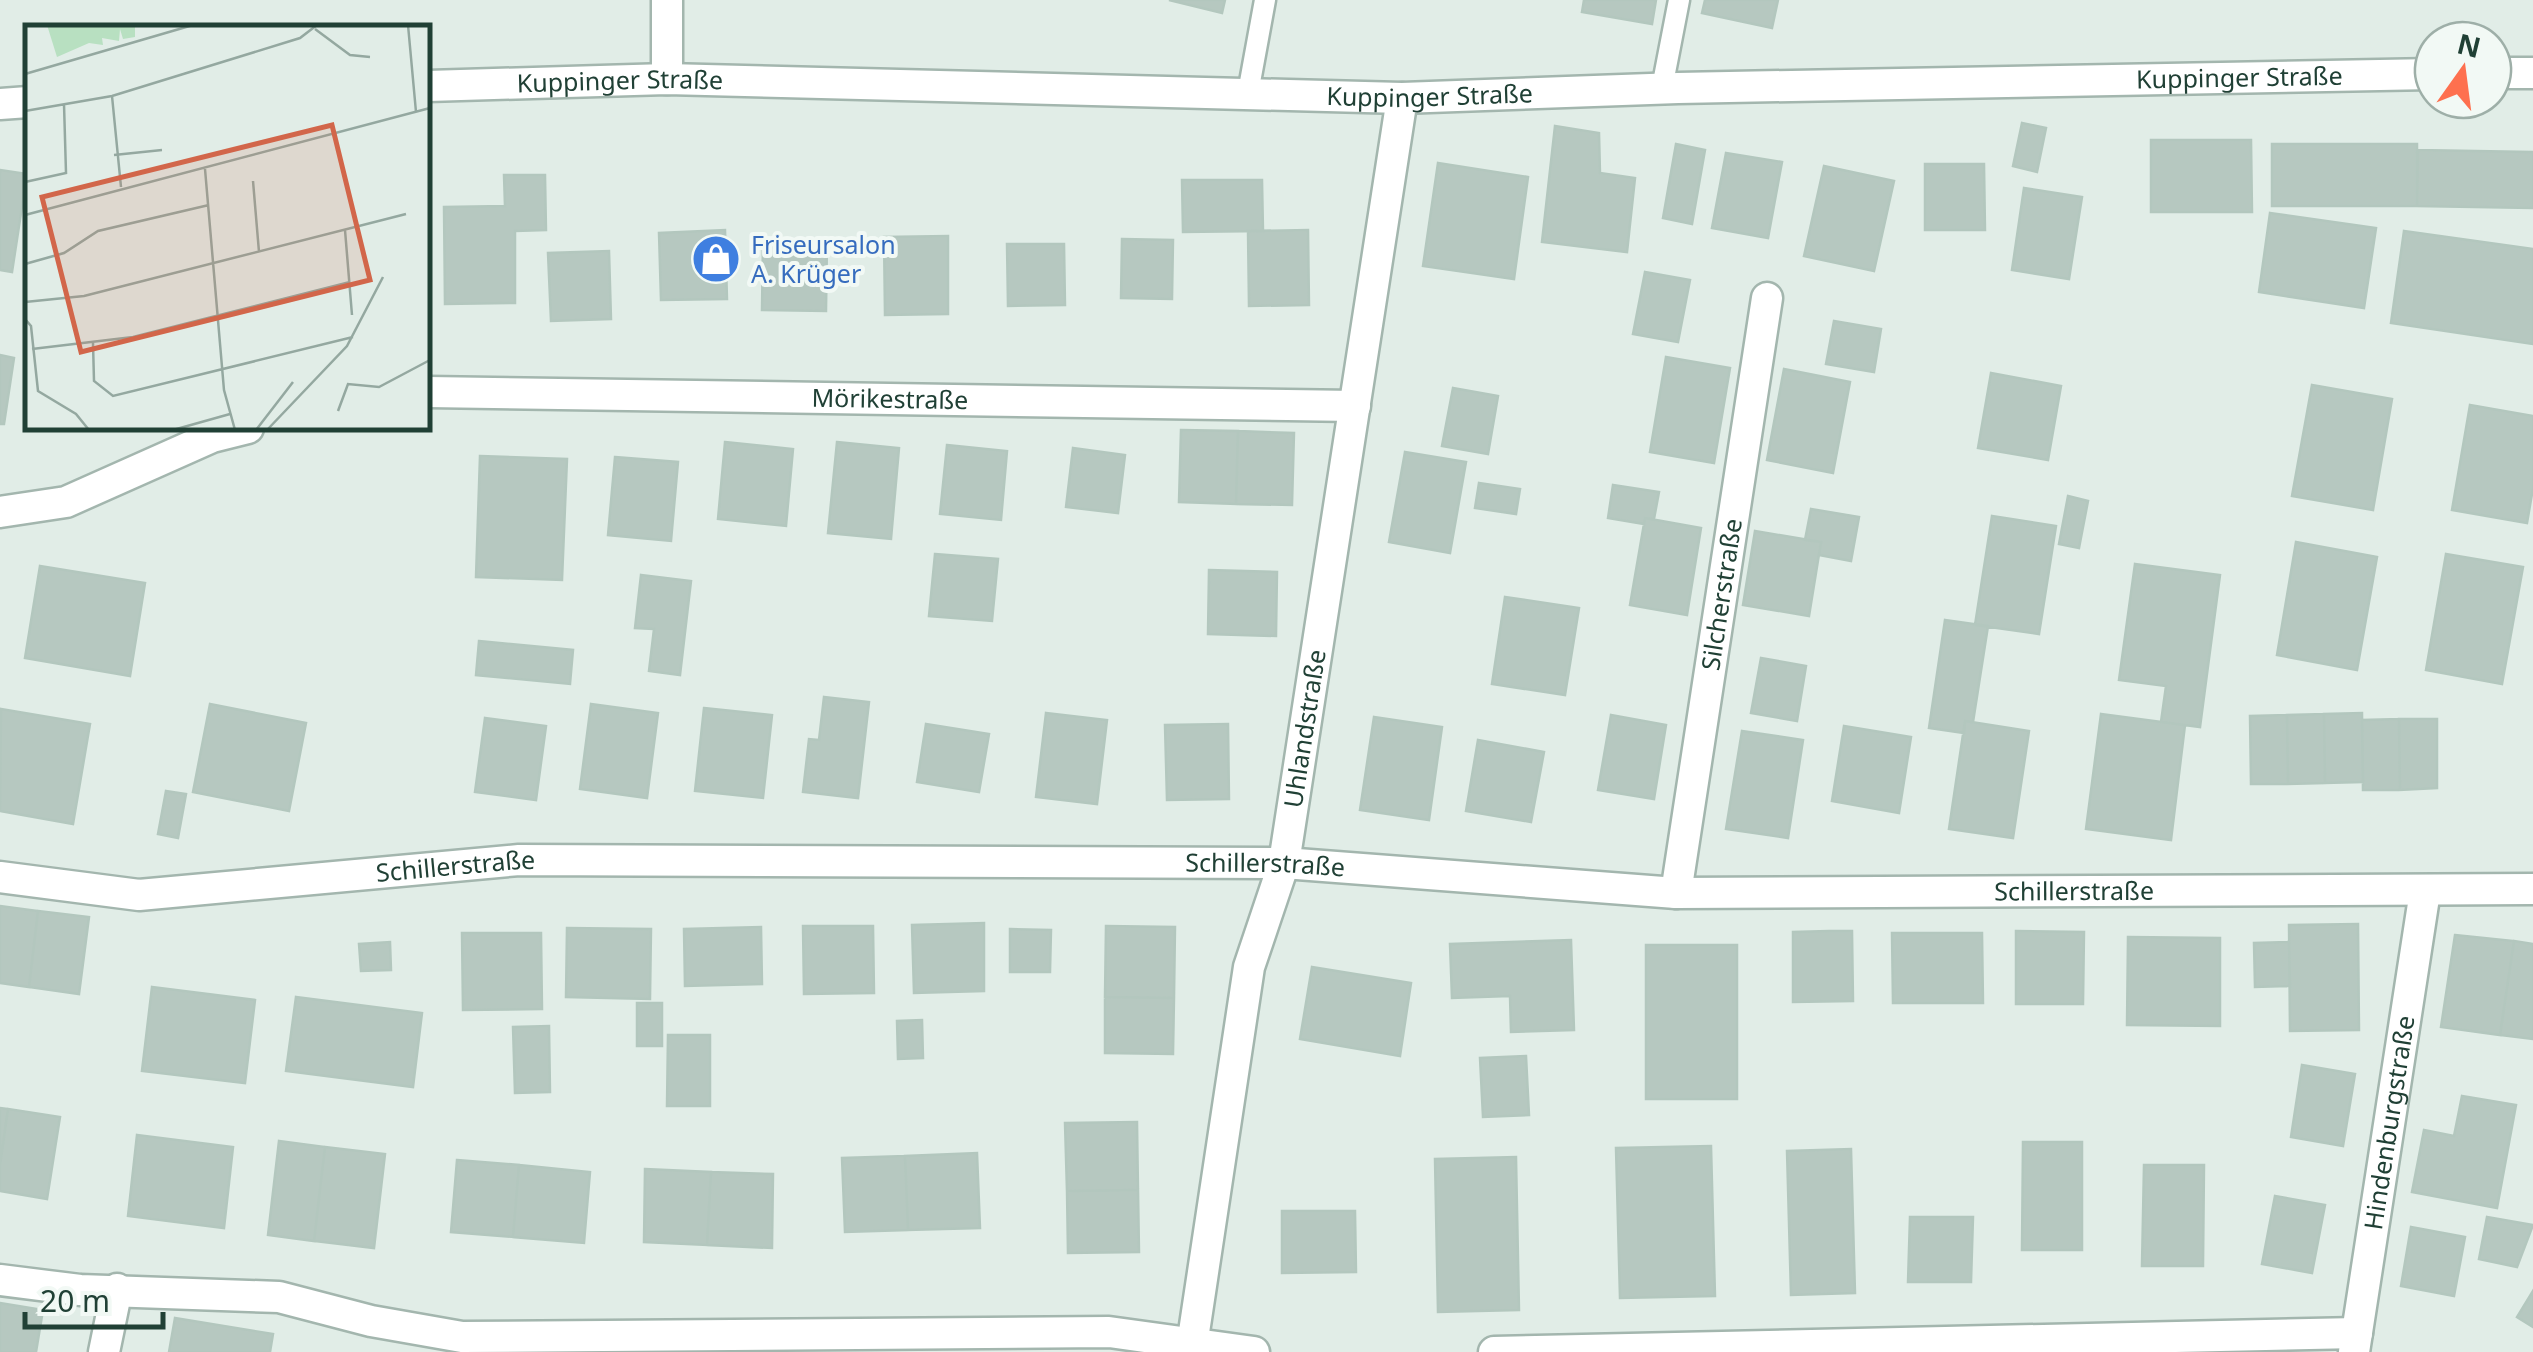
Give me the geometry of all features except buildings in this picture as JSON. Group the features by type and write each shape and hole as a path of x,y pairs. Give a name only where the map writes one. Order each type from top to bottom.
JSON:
{"street":[{"path":"667,0 667,78"},
{"name":"Kuppinger Straße","path":"430,86 667,78 1402,98 1662,88 2413,74"},
{"name":"Uhlandstraße","path":"1191,1349 1248,966 1284,864 1402,98"},
{"path":"0,104 25,102"},
{"name":"Silcherstraße","path":"1676,893 1767,298"},
{"name":"Mörikestraße","path":"430,392 1355,406"},
{"path":"0,512 66,502 212,437 240,430"},
{"name":"Schillerstraße","path":"0,877 139,895 520,860 1284,864 1676,893 2533,889"},
{"name":"Hindenburgstraße","path":"2355,1342 2425,891"},
{"path":"0,1280 80,1290 278,1298 371,1321 462,1337 1109,1332 1191,1349 1254,1352"},
{"path":"104,1352 117,1290"},
{"path":"1494,1352 2355,1342"}],"lane":[{"path":"1248,93 1264,0"},
{"path":"1662,88 1678,0"}],"place":[{"name":"Friseursalon A. Krüger","path":"716,259"}]}
